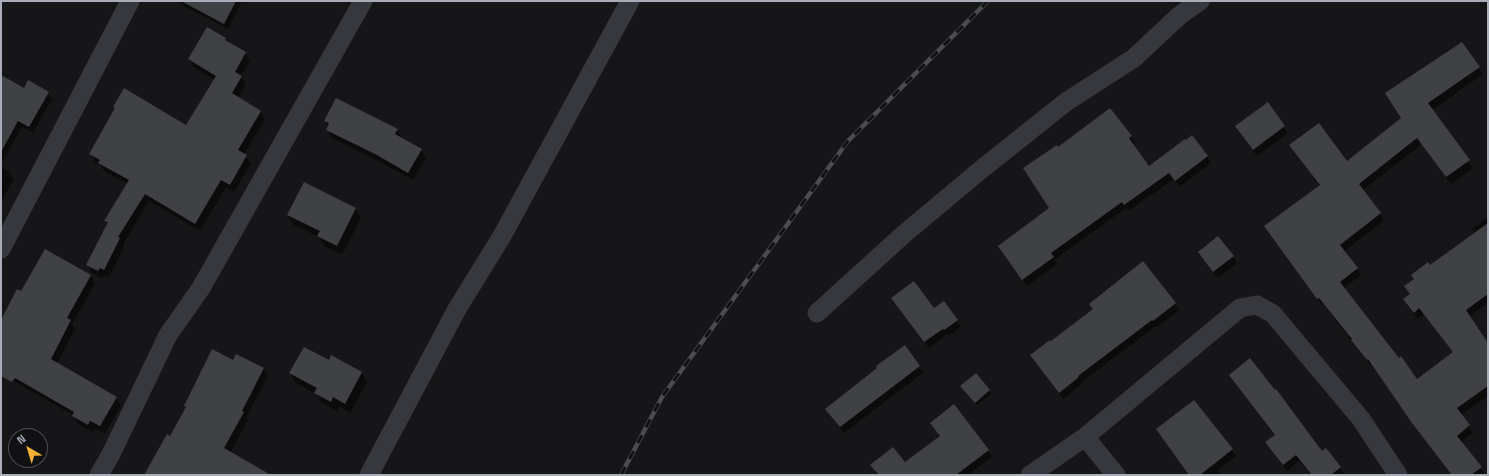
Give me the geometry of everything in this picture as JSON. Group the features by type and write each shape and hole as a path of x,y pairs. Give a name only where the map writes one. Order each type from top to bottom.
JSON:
{"street":[{"path":"1,249 130,1"},
{"path":"99,475 111,454 168,335 201,288 363,1"},
{"path":"369,475 457,309 502,236 630,1"},
{"path":"817,313 904,234 983,168 1066,102 1134,58 1180,15 1200,1"},
{"path":"1030,475 1085,437 1240,308 1257,305 1273,314 1361,419 1398,475"},
{"path":"1085,437 1116,475"}],"building":[{"path":"181,1 236,1 224,24"},
{"path":"207,27 226,38 225,40 246,52 235,72 242,76 232,93 261,111 238,150 247,155 230,185 221,180 195,224 145,194 118,237 120,238 104,270 100,268 98,271 86,265 108,222 104,221 129,180 98,163 100,160 89,154 115,108 113,107 124,88 186,125 216,76 188,59"},
{"path":"1462,42 1480,67 1428,103 1470,160 1446,177 1417,138 1359,184 1381,213 1340,245 1358,268 1340,282 1399,358 1401,356 1417,379 1453,352 1419,308 1414,313 1403,299 1410,294 1404,286 1414,279 1411,275 1428,262 1430,265 1488,223 1488,294 1466,310 1488,343 1488,386 1457,408 1470,425 1457,436 1482,467 1471,475 1452,475 1412,423 1368,359 1367,360 1319,298 1317,299 1264,226 1320,185 1289,145 1319,123 1347,161 1401,118 1385,93"},
{"path":"1,75 24,88 28,80 49,92 29,127 18,121 1,152"},
{"path":"336,98 398,129 395,134 422,149 408,173 375,154 326,130 329,123 324,121"},
{"path":"1268,102 1285,126 1253,150 1235,126"},
{"path":"1110,108 1132,136 1129,138 1149,166 1192,135 1208,156 1175,181 1169,173 1124,205 1122,202 1051,253 1054,257 1022,280 998,246 1049,208 1023,168 1057,145 1058,147"},
{"path":"304,182 356,208 337,246 317,236 320,231 287,215"},
{"path":"1218,236 1234,256 1213,272 1198,252"},
{"path":"45,249 91,275 67,318 71,320 51,359 117,397 100,426 90,421 88,425 72,416 74,412 15,378 12,382 1,376 1,320 17,289 21,291"},
{"path":"1143,261 1176,303 1078,376 1079,377 1059,393 1030,355 1093,309 1089,304"},
{"path":"914,281 934,308 944,301 958,320 924,342 891,298"},
{"path":"905,345 920,366 840,427 825,409 877,368 876,366"},
{"path":"304,347 329,360 331,355 362,372 345,404 333,397 331,402 314,393 317,388 289,373"},
{"path":"212,349 233,360 236,354 264,368 242,411 244,412 224,448 271,475 144,475 167,434 170,436 186,407 184,406"},
{"path":"1250,358 1275,390 1276,389 1322,451 1326,448 1341,467 1331,475 1312,475 1296,455 1283,465 1265,442 1275,435 1229,375"},
{"path":"976,373 990,390 975,403 960,386"},
{"path":"1194,400 1233,449 1200,475 1189,475 1156,429"},
{"path":"954,404 989,450 956,475 879,475 870,465 893,447 905,462 940,436 930,423"}],"railway":[{"path":"621,475 662,397 848,141 988,1"}]}
